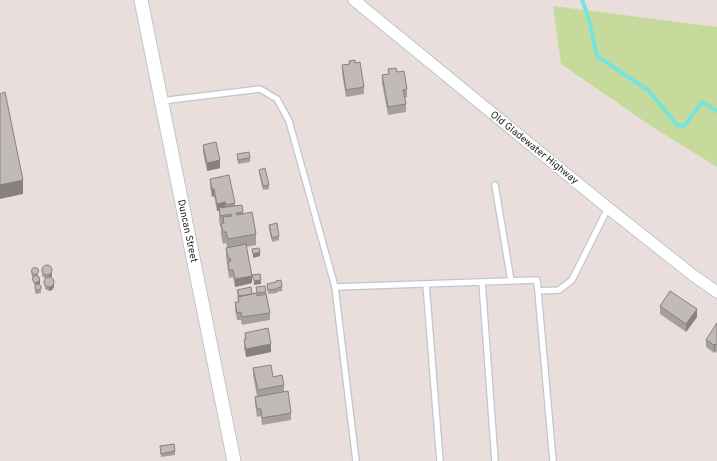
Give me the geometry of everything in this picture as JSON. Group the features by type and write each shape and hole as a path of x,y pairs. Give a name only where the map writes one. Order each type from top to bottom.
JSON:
{"street":[{"name":"Duncan Street","path":"140,0 234,461"},
{"name":"Old Gladewater Highway","path":"354,0 608,208 694,276 717,292"}],"lane":[{"path":"161,101 260,90 277,99 290,121 335,287 356,461"},
{"path":"495,185 511,281"},
{"path":"538,291 560,290 572,280 608,208"},
{"path":"335,287 537,280 553,461"},
{"path":"482,282 495,461"},
{"path":"426,284 440,461"}],"green space":[{"path":"553,6 717,27 717,167 651,126 561,64"}],"building":[{"path":"355,60 355,63 360,62 364,87 346,90 342,65 350,64 349,61"},
{"path":"396,68 397,72 404,71 407,89 403,90 406,104 388,107 382,75 389,74 388,69"},
{"path":"5,92 23,180 0,185 0,94"},
{"path":"216,142 220,160 207,163 203,145"},
{"path":"249,152 250,158 238,160 237,154"},
{"path":"265,168 269,185 263,186 259,170"},
{"path":"229,175 235,203 226,205 225,202 217,204 210,179"},
{"path":"242,205 243,212 236,213 237,215 252,212 256,234 228,239 226,232 223,232 221,224 224,223 223,217 232,216 231,214 220,216 219,208"},
{"path":"277,223 279,236 272,238 269,225"},
{"path":"246,244 252,276 235,279 233,270 229,270 228,261 231,261 230,258 228,258 226,248"},
{"path":"259,248 260,252 253,254 252,249"},
{"path":"47,265 52,270 47,275 42,270"},
{"path":"35,268 38,271 35,274 32,271"},
{"path":"260,274 261,280 254,281 252,275"},
{"path":"36,276 39,279 36,282 33,279"},
{"path":"49,277 54,282 49,287 44,282"},
{"path":"281,280 282,287 268,290 267,284"},
{"path":"37,284 41,286 41,289 35,289"},
{"path":"265,286 266,292 257,293 256,287"},
{"path":"251,287 252,294 239,296 237,290"},
{"path":"670,291 697,309 686,324 660,306"},
{"path":"256,293 257,296 266,294 270,313 242,317 241,312 237,313 235,302 239,302 238,297"},
{"path":"717,323 717,345 714,345 706,340"},
{"path":"268,328 271,344 246,349 244,340 246,339 245,333"},
{"path":"271,365 273,377 282,375 284,385 258,390 253,368"},
{"path":"288,391 291,413 262,418 261,409 257,409 255,397"},
{"path":"174,444 175,451 161,454 160,446"}],"waterway":[{"path":"582,0 588,16 597,56 648,90 677,125 684,126 702,102 717,111"}]}
